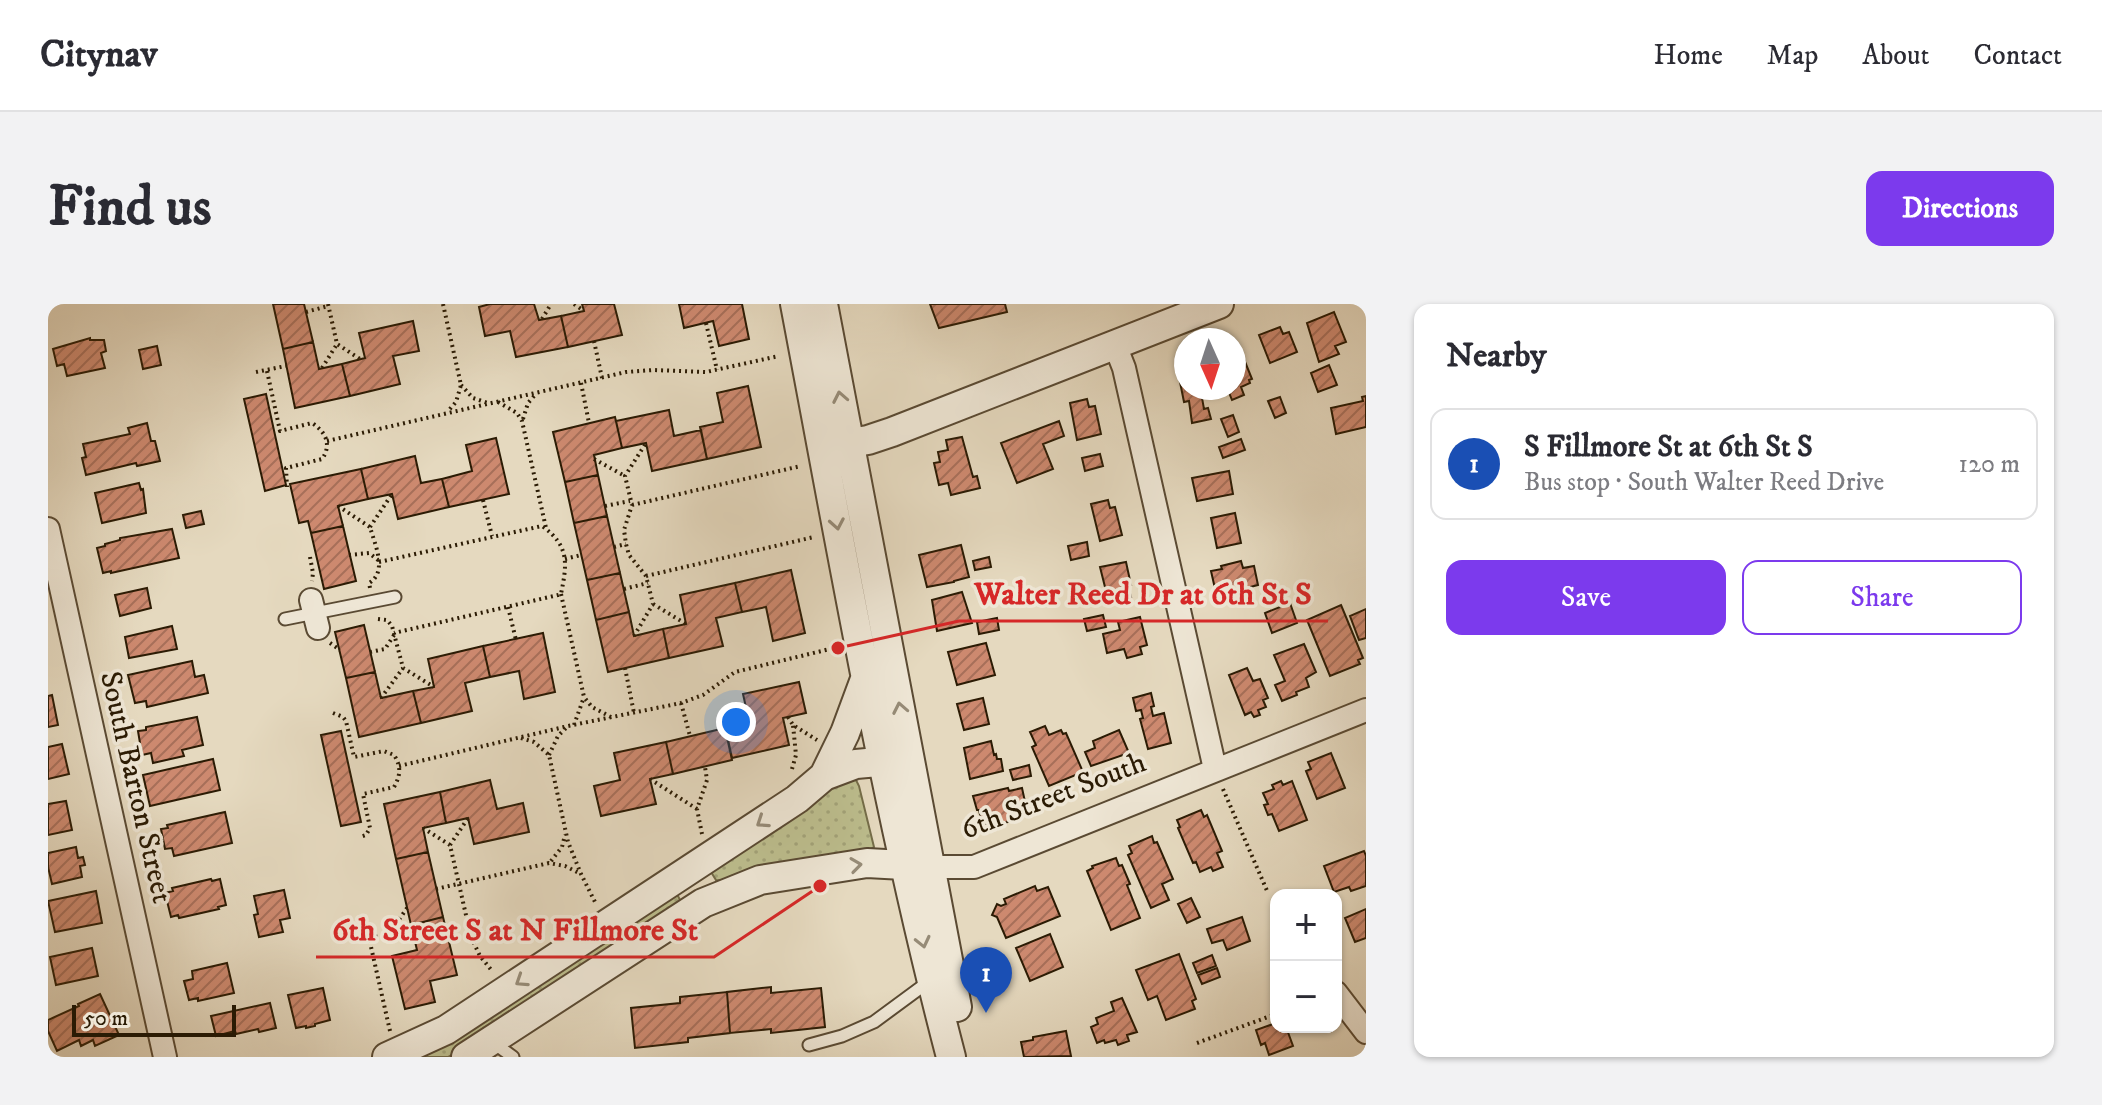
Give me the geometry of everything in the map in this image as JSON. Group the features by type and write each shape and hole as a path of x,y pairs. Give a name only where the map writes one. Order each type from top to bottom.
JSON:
{"street":[{"path":"795,304 835,445 918,866 960,1025 964,1057"},
{"path":"823,304 835,445 865,679 896,760"},
{"path":"835,445 892,432 1219,304"},
{"path":"1115,345 1124,368 1218,777"},
{"name":"South Barton Street","path":"48,529 165,1057"},
{"path":"824,776 845,733 865,679"},
{"name":"6th Street South","path":"466,1057 502,1049 703,903 760,880 867,863 974,867 1218,777 1366,710"},
{"path":"388,1045 446,1030 797,799 824,776 856,764 896,760"},
{"path":"918,866 932,979 951,1057"},
{"path":"686,873 703,903"},
{"path":"1342,1001 1366,1032"}],"lane":[{"path":"285,619 314,606 395,597"},
{"path":"809,1045 842,1036 874,1022 932,979"}],"path":[{"path":"443,304 461,385 456,402 444,414"},
{"path":"542,319 551,304"},
{"path":"574,304 584,311"},
{"path":"306,312 328,305 337,344 360,359"},
{"path":"706,323 717,370"},
{"path":"594,341 602,378"},
{"path":"322,368 337,344"},
{"path":"327,441 639,370 706,372 779,356"},
{"path":"256,372 286,366"},
{"path":"267,371 280,431 312,423 321,430 327,441 328,448 322,459 286,468 287,487"},
{"path":"581,383 589,423"},
{"path":"461,385 473,398 488,403"},
{"path":"522,421 528,403 537,393"},
{"path":"496,401 517,413 522,421 546,528 562,549 565,559 561,594 584,697 592,707 613,718"},
{"path":"634,636 653,604 646,576 629,555 626,544 624,530 631,503 625,476 646,443"},
{"path":"594,459 625,476"},
{"path":"605,506 801,466"},
{"path":"370,527 392,494"},
{"path":"483,500 493,537"},
{"path":"338,506 370,527 379,562"},
{"path":"379,562 542,526 546,528"},
{"path":"646,576 814,537"},
{"path":"614,547 626,544"},
{"path":"349,555 369,553 379,562"},
{"path":"565,559 581,555"},
{"path":"310,557 314,606"},
{"path":"624,589 648,583"},
{"path":"394,633 561,594"},
{"path":"653,604 686,624"},
{"path":"508,607 516,640"},
{"path":"370,652 385,649 394,633"},
{"path":"394,633 403,668 434,687"},
{"path":"399,766 681,703 703,695 735,672 834,648"},
{"path":"381,698 403,668"},
{"path":"625,668 634,713"},
{"path":"549,755 558,736 571,726 580,712 584,697"},
{"path":"681,703 690,736"},
{"path":"333,713 346,721 354,757 384,751 394,755 399,766 399,777 394,787 363,794 370,828 366,835 360,837"},
{"path":"788,717 793,725 822,743"},
{"path":"790,775 796,755 793,725"},
{"path":"518,738 534,742 549,755 565,829 581,874 597,906"},
{"path":"702,836 697,809 707,780 705,767"},
{"path":"1218,777 1268,893"},
{"path":"650,779 697,809"},
{"path":"450,845 468,818"},
{"path":"423,828 450,845 471,937 480,956 495,974"},
{"path":"549,863 562,847 565,829"},
{"path":"436,889 549,863 581,874"},
{"path":"389,934 407,908"},
{"path":"388,1045 369,938 389,934 414,938"},
{"path":"1197,1043 1270,1016"}],"green space":[{"path":"848,776 854,776 859,786 874,847 725,881 716,880 711,872 714,865"},
{"path":"677,894 680,900 677,908 473,1042 448,1057 424,1057 425,1052"}],"building":[{"path":"273,304 304,304 313,342 283,349"},
{"path":"534,304 539,320 561,316 568,347 516,357 510,331 485,336 479,307"},
{"path":"582,304 614,304 622,335 568,347 561,316 584,311"},
{"path":"679,304 742,304 749,339 719,346 713,321 684,328"},
{"path":"930,304 1005,304 1007,312 939,328"},
{"path":"1334,312 1346,342 1335,346 1339,354 1319,362 1307,323"},
{"path":"413,321 419,351 393,356 400,384 350,396 342,364 365,358 359,333"},
{"path":"1280,327 1283,334 1289,332 1297,352 1270,363 1259,335"},
{"path":"90,338 104,340 106,351 101,353 105,368 67,376 64,364 57,366 53,349"},
{"path":"313,342 319,369 342,364 350,396 295,408 283,349"},
{"path":"157,346 161,365 143,369 139,350"},
{"path":"1246,364 1252,379 1246,385"},
{"path":"1329,365 1337,385 1318,392 1311,373"},
{"path":"748,386 761,447 707,459 700,427 723,422 717,393"},
{"path":"266,394 286,485 265,491 244,399"},
{"path":"1366,396 1366,427 1336,434 1331,408 1363,401 1362,397"},
{"path":"1280,397 1286,413 1275,418 1268,401"},
{"path":"1087,399 1089,407 1095,406 1101,434 1077,440 1070,403"},
{"path":"1184,400 1202,400 1211,419 1192,423 1189,401"},
{"path":"669,410 674,436 701,430 707,459 652,471 646,443 622,448 616,421"},
{"path":"1233,415 1239,432 1228,437 1221,419"},
{"path":"615,417 622,448 594,455 598,475 565,482 553,432"},
{"path":"1059,421 1064,436 1043,444 1053,469 1017,483 1001,443"},
{"path":"147,423 160,461 137,466 136,463 86,475 83,444 130,434 128,428"},
{"path":"962,437 973,477 977,476 980,488 951,495 948,483 939,485 934,463 940,462 938,452 948,450 946,440"},
{"path":"496,438 509,494 449,507 442,479 472,471 466,445"},
{"path":"1241,439 1245,450 1223,458 1219,447"},
{"path":"1100,454 1103,466 1085,471 1082,458"},
{"path":"415,456 421,483 442,479 449,507 398,519 392,494 368,499 361,469"},
{"path":"361,469 368,499 338,506 343,526 311,533 308,521 299,523 290,484"},
{"path":"1229,471 1233,494 1197,501 1192,478"},
{"path":"598,475 607,516 574,523 565,482"},
{"path":"139,483 143,489 146,513 102,523 95,493"},
{"path":"1108,500 1110,508 1115,507 1122,535 1100,541 1091,504"},
{"path":"201,511 204,524 186,528 183,515"},
{"path":"1235,513 1241,543 1217,548 1211,518"},
{"path":"607,516 620,573 587,580 574,523"},
{"path":"343,526 356,581 324,589 311,533"},
{"path":"172,529 179,558 103,573 97,548 120,538"},
{"path":"1087,542 1089,556 1071,560 1068,546"},
{"path":"961,545 969,577 927,587 919,555"},
{"path":"989,557 991,567 975,570 973,561"},
{"path":"1241,561 1243,568 1254,566 1258,585 1216,593 1211,571"},
{"path":"1126,562 1131,597 1113,601 1110,589 1106,591 1100,567"},
{"path":"791,570 805,633 773,641 766,607 742,612 735,583"},
{"path":"620,573 629,612 596,620 587,580"},
{"path":"735,583 742,612 716,618 723,646 669,658 663,629 686,624 680,595"},
{"path":"147,588 151,608 120,616 115,595"},
{"path":"962,592 972,623 937,631 932,600"},
{"path":"1290,603 1297,623 1272,633 1265,613"},
{"path":"1341,605 1363,658 1358,660 1360,664 1330,676 1307,620"},
{"path":"1366,609 1366,638 1359,640 1350,616"},
{"path":"629,612 634,636 663,629 669,658 608,672 596,620"},
{"path":"1103,615 1106,627 1087,631 1084,619"},
{"path":"1140,617 1147,645 1140,647 1142,654 1127,658 1124,649 1107,653 1103,634 1120,630 1118,622"},
{"path":"997,618 999,630 979,634 977,622"},
{"path":"364,625 375,672 346,678 335,632"},
{"path":"172,626 177,649 129,658 125,637"},
{"path":"543,633 555,692 524,699 519,671 490,677 483,646"},
{"path":"986,643 995,675 957,685 948,652"},
{"path":"1304,644 1316,672 1306,678 1309,687 1282,701 1275,685 1285,681 1274,655"},
{"path":"483,646 490,677 465,683 472,711 421,723 413,691 434,687 428,659"},
{"path":"192,661 195,677 204,675 208,693 147,707 146,701 135,703 128,675"},
{"path":"1247,668 1253,681 1260,679 1268,698 1263,700 1266,707 1258,710 1260,715 1254,717 1251,712 1245,715 1229,675"},
{"path":"375,672 381,698 413,691 421,723 359,737 346,678"},
{"path":"799,682 806,713 783,718 789,745 732,758 725,726 749,721 743,694"},
{"path":"1151,693 1153,716 1164,713 1171,743 1148,749 1140,719 1143,718 1141,710 1136,711 1133,698"},
{"path":"52,695 58,725 48,727 48,696"},
{"path":"983,698 989,724 964,730 957,704"},
{"path":"197,717 203,745 182,750 184,756 153,763 151,753 142,755 138,731"},
{"path":"1045,726 1049,735 1061,730 1063,734 1066,733 1083,772 1049,786 1032,747 1036,745 1030,732"},
{"path":"725,728 732,760 673,774 666,742"},
{"path":"1119,730 1129,753 1091,766 1085,752 1095,748 1093,741"},
{"path":"341,731 361,822 341,826 321,735"},
{"path":"991,741 994,755 1001,759 1003,771 970,779 964,748"},
{"path":"666,742 673,774 650,779 656,804 601,816 594,786 620,780 614,753"},
{"path":"62,744 69,774 48,779 48,747"},
{"path":"1331,753 1345,788 1317,799 1306,771 1311,769 1308,762"},
{"path":"213,759 220,790 150,806 143,775"},
{"path":"1029,765 1031,776 1013,780 1010,770"},
{"path":"490,780 497,809 523,803 529,832 474,844 468,818 446,823 440,792"},
{"path":"1281,781 1283,785 1292,781 1307,820 1279,831 1272,814 1268,815 1264,805 1268,804 1263,793 1274,789 1272,785"},
{"path":"1008,788 1009,791 1022,788 1027,811 1014,815 1016,820 987,827 973,796"},
{"path":"440,792 446,823 423,828 428,852 396,859 384,804"},
{"path":"66,801 72,830 48,835 48,804"},
{"path":"1201,810 1204,817 1207,815 1222,851 1217,853 1223,867 1213,871 1211,867 1200,872 1178,828 1177,820"},
{"path":"225,812 232,843 174,856 172,848 165,849 161,829 168,828 167,825"},
{"path":"1152,836 1173,879 1162,884 1169,900 1151,908 1128,855 1132,853 1129,846"},
{"path":"76,847 78,858 83,857 85,865 80,866 82,877 52,884 48,853"},
{"path":"1364,851 1366,886 1351,891 1349,887 1333,889 1324,866"},
{"path":"428,852 443,917 411,925 396,859"},
{"path":"1116,858 1130,884 1127,885 1140,918 1111,930 1087,871 1092,866"},
{"path":"220,879 226,905 179,918 178,915 171,917 165,893 173,891 172,888"},
{"path":"1035,886 1037,891 1048,887 1060,916 1006,938 997,917 992,915 997,904 1006,904 1004,899"},
{"path":"284,890 290,918 280,920 283,932 259,937 254,896"},
{"path":"96,891 102,923 55,932 48,901"},
{"path":"1191,898 1200,917 1187,923 1178,904"},
{"path":"1366,909 1366,938 1355,942 1345,918"},
{"path":"443,917 457,975 430,981 435,1002 405,1009 392,956 417,950 411,925"},
{"path":"1242,917 1250,941 1227,950 1223,940 1212,943 1207,929"},
{"path":"1050,934 1063,967 1030,981 1016,948"},
{"path":"92,948 98,976 56,985 50,957"},
{"path":"1179,954 1196,999 1192,1001 1195,1009 1166,1020 1157,996 1148,1000 1136,970"},
{"path":"1212,955 1216,966 1197,973 1193,963"},
{"path":"227,963 234,993 189,1000 184,981 193,979 192,971"},
{"path":"1217,968 1220,977 1202,984 1198,975"},
{"path":"771,987 771,993 821,988 825,1027 771,1033 771,1029 730,1033 727,992"},
{"path":"323,988 330,1020 315,1026 296,1028 288,995"},
{"path":"727,992 730,1033 635,1048 631,1008 680,1003 680,997"},
{"path":"100,994 119,1035 95,1046 93,1040 81,1046 79,1040 57,1051 48,1031 48,1020"},
{"path":"1122,998 1137,1032 1127,1035 1129,1041 1118,1045 1116,1040 1097,1043 1091,1027 1098,1024 1096,1018 1114,1011 1111,1002"},
{"path":"270,1003 276,1028 236,1034 235,1031 216,1036 211,1016"},
{"path":"1270,1025 1270,1033 1288,1033 1293,1046 1269,1055 1265,1043 1261,1045 1256,1030"},
{"path":"1066,1031 1071,1056 1024,1057 1021,1042"}],"place":[{"name":"Walter Reed Dr at 6th St S","path":"838,648"},
{"name":"6th Street S at N Fillmore St","path":"820,886"},
{"name":"S Fillmore St at 6th St S","path":"986,1013"}]}
